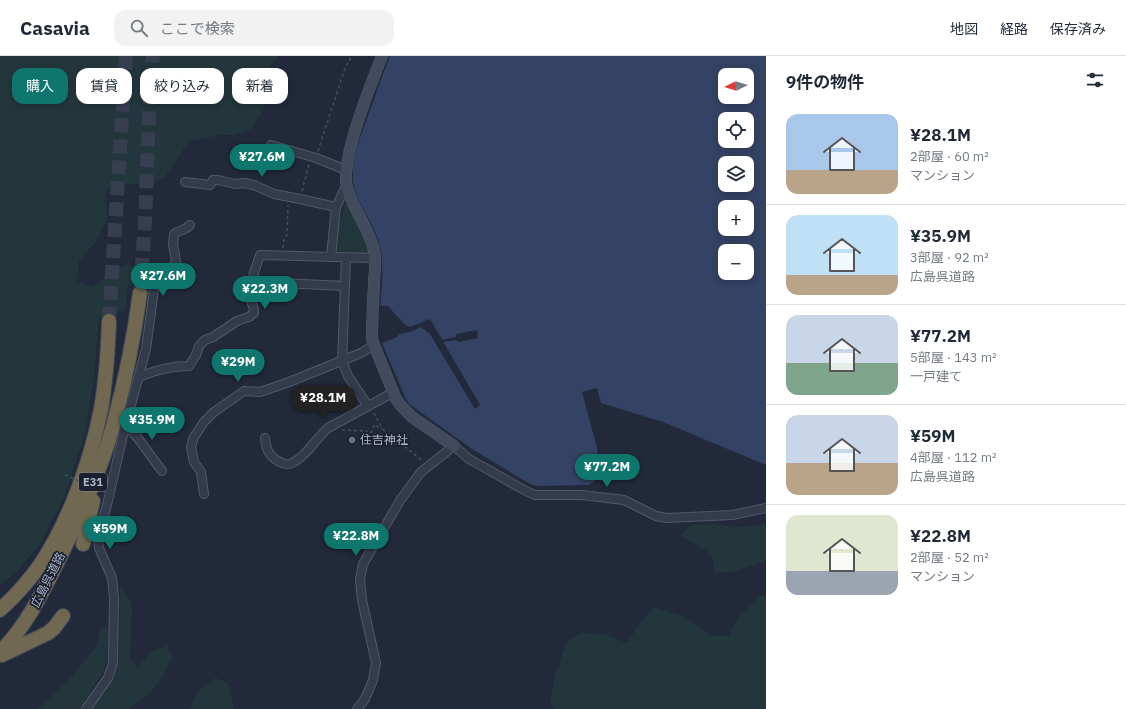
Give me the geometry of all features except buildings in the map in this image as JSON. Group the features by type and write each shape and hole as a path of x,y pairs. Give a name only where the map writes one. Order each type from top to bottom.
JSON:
{"highway":[{"name":"広島呉道路","path":"0,652 17,634 50,577 119,426 140,293"},
{"name":"広島呉道路","path":"0,610 27,582 40,565 64,521 79,486 91,449 100,410 106,370 109,321"},
{"path":"83,544 119,426"},
{"path":"0,656 48,633 63,616"}],"street":[{"path":"382,56 348,156 346,186 372,244 375,258 372,325 374,345 402,407 412,417 454,446 469,459 535,495 582,495 624,500 656,516 667,518 732,516 766,508"},
{"path":"271,145 314,158 346,170"},
{"path":"185,182 210,185 213,180 235,184 244,183 254,185 262,190 274,194 336,207"},
{"path":"331,257 336,207 346,186"},
{"path":"86,709 108,678 113,663 114,598 112,578 99,548 98,538 110,494 119,426 139,377 146,349 154,282 172,268 176,260 173,244 174,234 186,229 190,225"},
{"path":"139,377 158,369 173,366 189,366 196,355 199,346 205,340 214,337 237,321 249,317 254,313 255,308 250,297 250,289 260,255 375,258"},
{"path":"346,258 342,361 348,376 369,405"},
{"path":"281,284 345,286"},
{"path":"204,494 200,472 194,462 191,447 194,437 204,422 214,412 244,391 260,392 342,361 361,353 374,345"},
{"path":"264,438 269,454 284,464 289,464 304,454 322,433 394,392"},
{"path":"119,426 137,437 162,471"},
{"path":"357,709 365,699 373,680 376,663 362,600 360,579 363,564 401,499 421,472 454,446"}],"path":[{"path":"300,199 305,177 314,158 345,68 352,56"},
{"path":"283,256 284,239 287,234 289,197"},
{"path":"369,405 382,428 397,444 400,443 429,466"},
{"path":"333,426 339,430 367,431 366,436 372,434 376,424 380,429 382,428"},
{"path":"65,475 110,494"}],"shaded area":[{"path":"0,56 278,56 269,68 232,68 232,104 265,104 265,107 251,129 234,135 221,135 189,141 165,177 147,185 114,183 106,193 107,219 96,241 79,261 77,281 92,287 124,265 145,265 148,283 128,286 125,311 99,317 94,379 85,434 64,497 40,544 16,573 0,585"},
{"path":"347,202 362,224 372,257 334,256 336,220 341,220 344,206"},
{"path":"711,524 742,527 766,524 766,561 733,572 715,572 712,555 681,535 691,525"},
{"path":"120,585 132,604 130,661 138,666 152,651 168,646 172,658 161,679 149,694 129,709 90,709 113,680 119,662"},
{"path":"760,596 766,596 766,709 556,709 550,703 555,676 567,641 583,632 610,636 627,643 641,622 654,607 684,616 712,636 729,635 739,616"},
{"path":"108,626 109,650 104,670 80,709 38,709 66,683 96,647 101,627"},
{"path":"215,678 228,682 234,709 190,709 198,691"}],"water":[{"path":"390,56 766,56 766,465 663,422 601,403 597,388 582,392 597,448 598,465 594,482 588,485 535,486 472,449 409,404 382,343 397,337 399,334 410,332 421,327 430,334 475,409 480,405 430,319 410,327 404,324 388,306 380,306 382,289 382,256 378,239 354,187 353,168 359,140"}],"pier":[{"path":"477,330 478,338 458,342 457,340 441,342 441,340 456,337 456,334"}],"tunnel":[{"path":"109,321 126,56"},
{"path":"140,293 153,56"}],"place":[{"name":"住吉神社","path":"352,440"}]}
